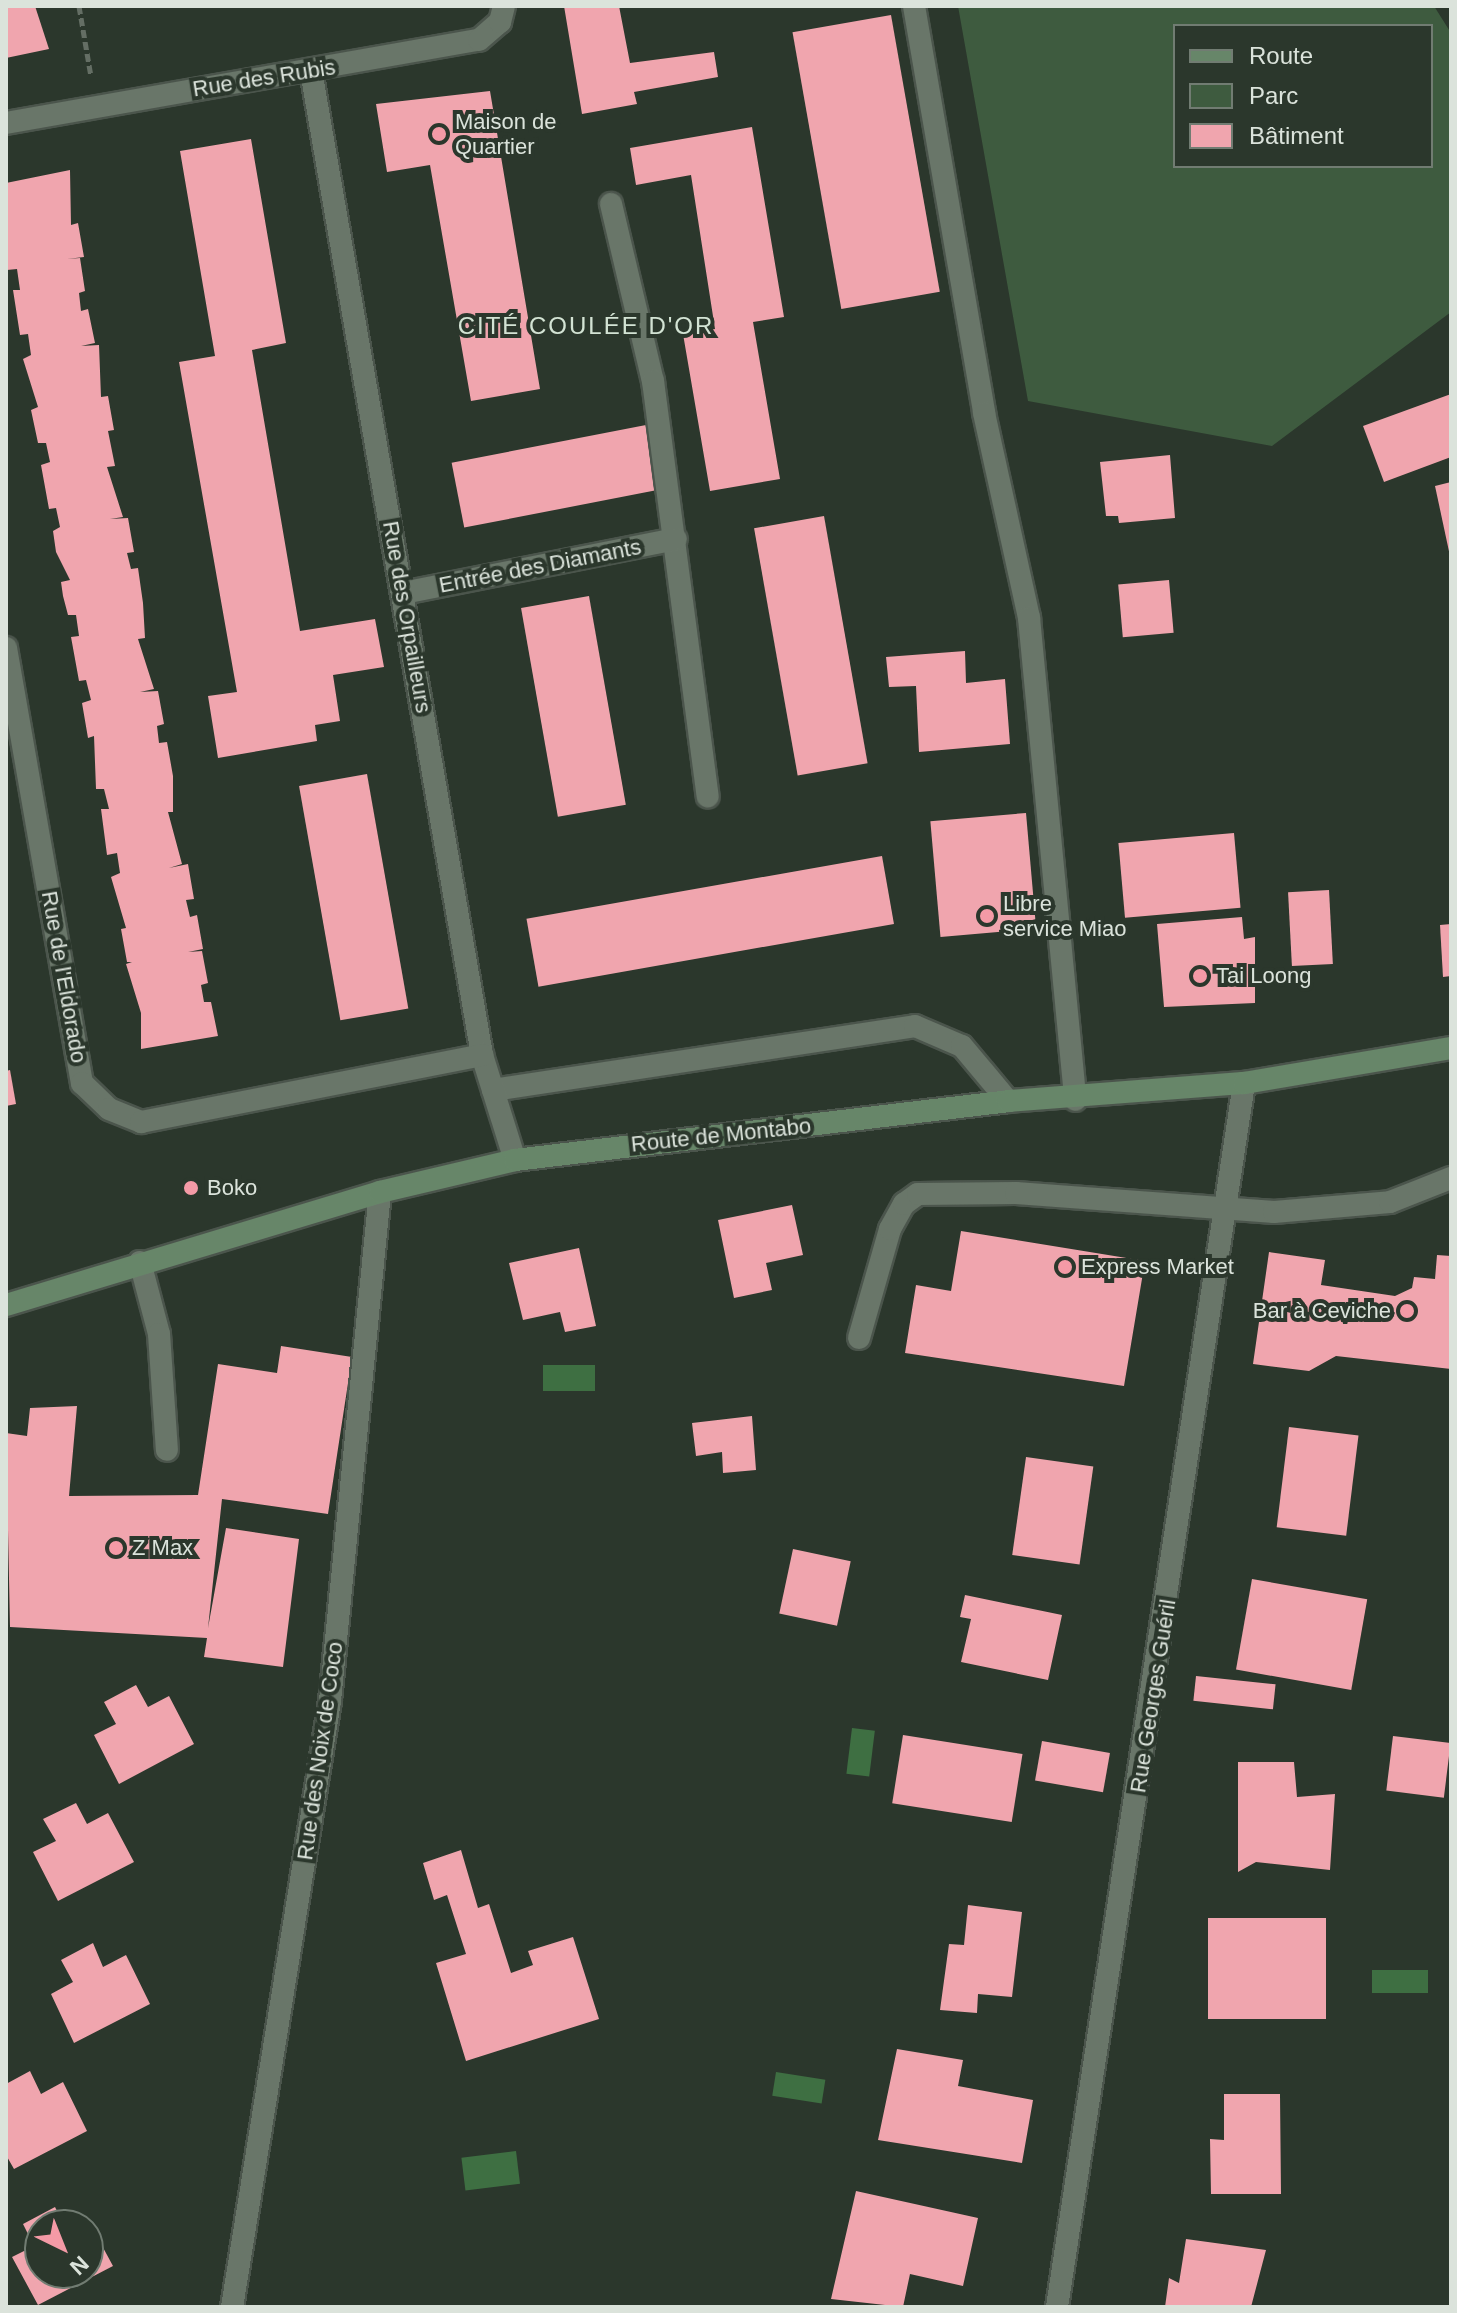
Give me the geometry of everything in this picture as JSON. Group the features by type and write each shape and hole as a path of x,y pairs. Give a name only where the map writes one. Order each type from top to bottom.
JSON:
{"main road":[{"name":"Route de Montabo","path":"6,1305 140,1262 380,1192 515,1160 1008,1101 1075,1100 1244,1083 1451,1048"}],"street":[{"name":"Rue des Rubis","path":"6,123 479,40 500,22 504,6"},
{"path":"914,6 984,413 1029,618 1075,1100"},
{"name":"Rue des Orpailleurs","path":"311,71 482,1055 515,1160"},
{"path":"611,204 653,381 708,796"},
{"name":"Entrée des Diamants","path":"403,593 676,539"},
{"name":"Rue de l'Eldorado","path":"6,648 82,1083 109,1109 141,1122 482,1055"},
{"path":"493,1090 915,1026 962,1046 1008,1101"},
{"name":"Rue Georges Guéril","path":"1057,2307 1244,1083"},
{"path":"859,1338 890,1229 904,1204 918,1194 1016,1193 1227,1209 1390,1202 1451,1178"},
{"name":"Rue des Noix de Coco","path":"232,2307 330,1701 380,1192"},
{"path":"140,1262 159,1334 167,1450"}],"path":[{"path":"79,6 96,105"}],"green space":[{"path":"958,6 1434,6 1451,33 1451,312 1272,446 1028,401"}],"shaded area":[{"path":"543,1365 595,1365 595,1391 543,1391"},
{"path":"852,1728 875,1731 869,1776 846,1774"},
{"path":"1372,1970 1428,1970 1428,1993 1372,1993"},
{"path":"776,2072 825,2080 822,2104 772,2096"},
{"path":"516,2151 520,2184 465,2190 461,2158"}],"building":[{"path":"6,6 35,6 49,49 6,58"},
{"path":"564,6 619,6 630,63 714,52 718,77 634,92 637,104 582,114"},
{"path":"891,15 940,292 841,309 793,32"},
{"path":"490,91 540,389 471,401 430,165 387,172 376,104"},
{"path":"752,127 784,317 753,322 780,479 710,491 683,334 715,329 691,175 636,185 630,148"},
{"path":"251,139 286,343 252,350 300,631 375,619 384,667 333,675 340,721 315,725 317,741 218,758 208,696 237,692 179,362 215,356 180,151"},
{"path":"70,170 71,225 78,223 84,257 67,259 80,258 85,291 79,293 81,311 88,309 95,343 81,346 99,345 101,397 108,396 114,430 108,431 115,466 107,467 123,517 110,519 128,518 134,552 127,553 131,569 138,568 143,603 145,638 138,639 154,689 140,692 158,691 164,724 157,726 159,743 167,742 173,776 173,812 168,812 182,864 169,868 188,864 194,899 186,900 190,917 197,915 203,949 188,952 202,951 208,983 201,985 204,1002 211,1002 218,1036 141,1049 141,1013 126,964 132,962 127,962 121,929 126,928 111,877 120,873 117,853 107,855 101,809 109,809 104,789 96,789 94,736 88,738 82,703 91,700 86,680 79,681 71,637 79,636 76,615 68,615 63,596 61,582 70,580 56,552 53,531 60,527 56,508 49,509 41,465 50,462 46,443 38,443 31,410 38,407 23,359 31,355 28,334 20,335 13,290 20,290 17,269 7,270 6,261 6,183"},
{"path":"1451,394 1451,457 1384,482 1363,426"},
{"path":"646,425 659,490 464,528 452,463"},
{"path":"1170,455 1175,518 1119,523 1118,516 1106,516 1100,462"},
{"path":"1451,482 1451,555 1450,556 1435,486"},
{"path":"824,516 868,763 798,776 754,528"},
{"path":"1169,580 1174,633 1123,637 1118,584"},
{"path":"589,596 626,805 558,817 521,608"},
{"path":"965,651 966,683 1005,679 1010,744 919,752 916,686 889,687 886,657"},
{"path":"367,774 408,1008 340,1020 299,786"},
{"path":"1026,813 1036,929 940,937 930,821"},
{"path":"1234,833 1241,908 1125,918 1118,843"},
{"path":"882,856 894,924 538,987 526,919"},
{"path":"1329,890 1333,964 1292,966 1288,892"},
{"path":"1242,917 1244,939 1255,937 1255,1003 1164,1007 1157,924"},
{"path":"1451,924 1451,976 1443,977 1440,925"},
{"path":"10,1070 16,1104 6,1106 6,1071"},
{"path":"792,1205 803,1255 766,1263 772,1290 734,1298 718,1220"},
{"path":"961,1231 1145,1261 1124,1386 905,1353 916,1285 951,1291"},
{"path":"579,1248 596,1326 565,1332 560,1312 523,1320 509,1263"},
{"path":"1269,1252 1325,1260 1321,1285 1395,1296 1412,1288 1414,1277 1435,1279 1437,1255 1451,1256 1451,1369 1336,1356 1309,1371 1253,1364"},
{"path":"281,1346 352,1357 328,1514 222,1499 208,1628 226,1528 299,1539 283,1667 204,1657 207,1638 10,1627 6,1433 27,1436 30,1408 77,1406 69,1496 198,1495 218,1364 277,1373"},
{"path":"752,1416 756,1470 723,1473 722,1452 696,1456 692,1423"},
{"path":"1289,1427 1358,1436 1346,1536 1277,1527"},
{"path":"1026,1457 1093,1466 1080,1565 1012,1555"},
{"path":"793,1549 851,1561 837,1626 779,1614"},
{"path":"1252,1579 1367,1599 1351,1690 1236,1670"},
{"path":"965,1595 1062,1615 1048,1680 961,1662 971,1619 960,1617"},
{"path":"1196,1676 1276,1684 1273,1709 1193,1701"},
{"path":"136,1685 148,1707 169,1696 194,1744 119,1784 94,1735 116,1724 104,1702"},
{"path":"903,1735 1023,1754 1012,1822 892,1803"},
{"path":"1393,1736 1451,1743 1444,1798 1386,1791"},
{"path":"1042,1741 1110,1753 1103,1792 1035,1780"},
{"path":"1238,1762 1294,1762 1297,1797 1335,1794 1330,1870 1256,1862 1238,1872"},
{"path":"76,1803 87,1824 108,1813 134,1862 58,1901 33,1852 56,1841 43,1819"},
{"path":"461,1850 478,1908 489,1904 511,1973 533,1965 528,1951 573,1937 599,2019 466,2061 436,1963 466,1954 447,1895 434,1900 423,1863"},
{"path":"968,1905 1022,1912 1012,1997 978,1994 977,2013 940,2010 949,1944 964,1945"},
{"path":"1208,1918 1326,1918 1326,2019 1208,2019"},
{"path":"93,1943 103,1967 126,1955 150,2004 74,2043 51,1994 73,1982 61,1960"},
{"path":"897,2049 963,2060 958,2086 1033,2100 1022,2163 878,2140"},
{"path":"30,2071 41,2094 63,2082 87,2131 14,2169 6,2155 6,2084"},
{"path":"1224,2094 1280,2094 1281,2194 1211,2194 1210,2139 1224,2140"},
{"path":"856,2191 978,2218 963,2286 910,2274 903,2307 831,2299"},
{"path":"1186,2239 1266,2250 1251,2307 1165,2307 1169,2278 1179,2283"},
{"path":"104,2249 113,2266 104,2271"},
{"path":"24,2251 24,2279 12,2257"},
{"path":"29,2289 69,2289 38,2305"}],"place":[{"name":"Maison de Quartier","path":"439,134"},
{"name":"Libre service Miao","path":"987,916"},
{"name":"Tai Loong","path":"1200,976"},
{"name":"Boko","path":"191,1188"},
{"name":"Express Market","path":"1065,1267"},
{"name":"Bar à Ceviche","path":"1407,1311"},
{"name":"Z Max","path":"116,1548"}],"district":[{"name":"CITÉ COULÉE D'OR","path":"586,326"}]}
